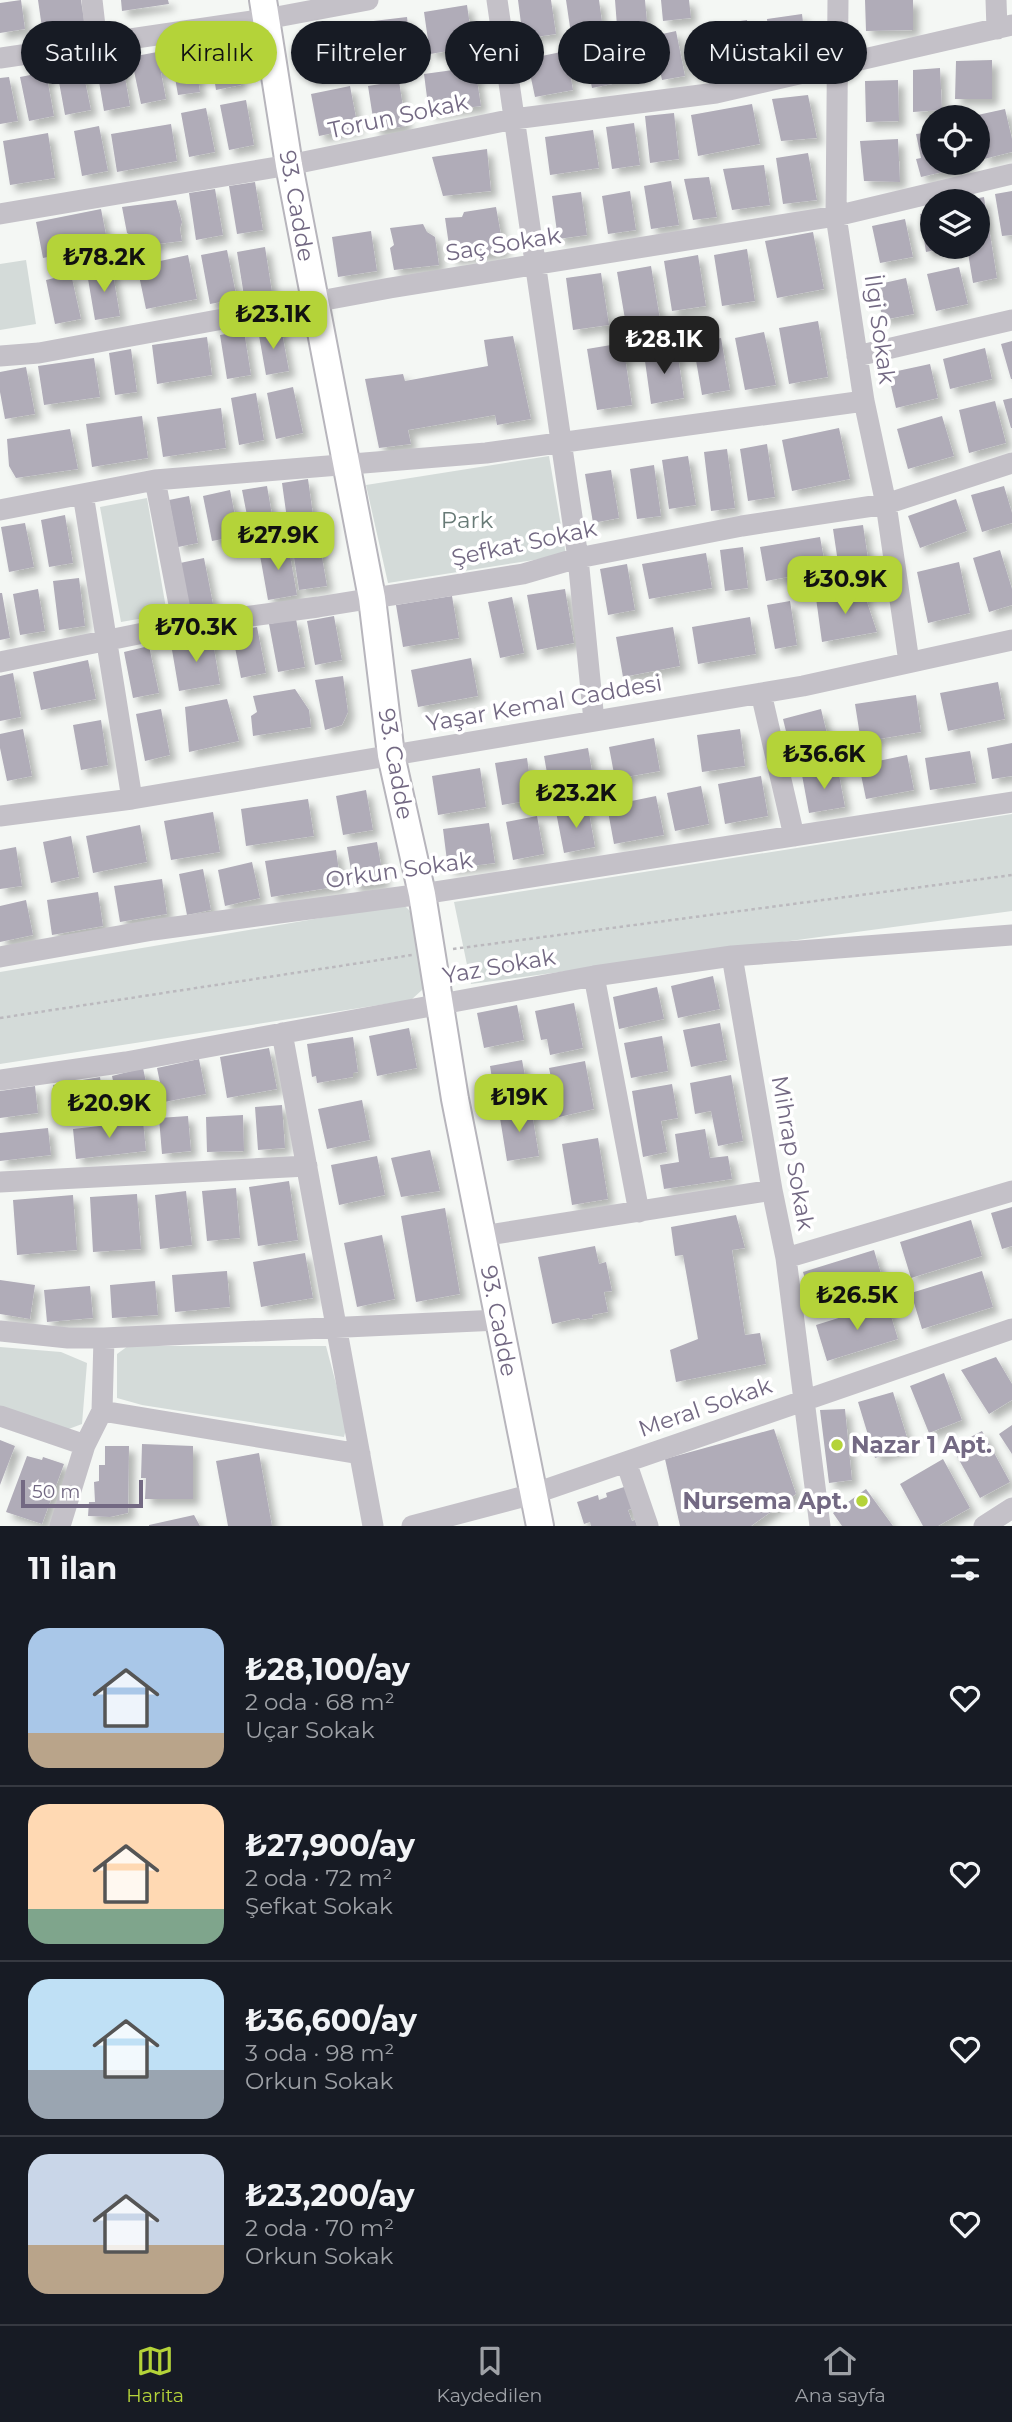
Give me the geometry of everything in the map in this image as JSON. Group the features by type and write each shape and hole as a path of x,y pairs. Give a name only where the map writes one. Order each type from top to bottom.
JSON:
{"main road":[{"name":"93. Cadde","path":"264,10 289,165 372,598 391,755 422,894 455,1098 540,1526"}],"street":[{"path":"92,0 94,21"},
{"path":"141,35 264,10 368,0"},
{"path":"497,0 578,558 594,721"},
{"name":"İlgi Sokak","path":"838,0 838,21"},
{"path":"996,0 1005,27"},
{"name":"Torun Sokak","path":"867,59 1005,27"},
{"path":"0,58 21,55"},
{"name":"Torun Sokak","path":"0,214 289,165 514,119 716,93 756,84"},
{"name":"İlgi Sokak","path":"839,84 836,216 864,401 886,505 909,662"},
{"name":"Saç Sokak","path":"0,356 39,354 315,302 836,216 1012,174"},
{"path":"857,356 1012,320"},
{"path":"0,510 155,480 486,453 864,401"},
{"name":"Şefkat Sokak","path":"0,662 183,625 523,574 578,558 742,526 886,505 1012,463"},
{"path":"155,480 183,625"},
{"path":"83,494 132,799"},
{"name":"Yaşar Kemal Caddesi","path":"0,816 132,799 761,693 1012,640"},
{"path":"761,693 794,836"},
{"name":"Orkun Sokak","path":"0,957 153,930 422,894 1012,802"},
{"name":"Yaz Sokak","path":"0,1080 126,1062 594,976 732,956 1012,935"},
{"name":"Mihrap Sokak","path":"732,956 786,1258 818,1525"},
{"path":"594,976 639,1212"},
{"path":"282,1033 373,1526"},
{"path":"0,1182 307,1166"},
{"path":"482,1236 772,1191"},
{"path":"786,1258 1012,1191"},
{"path":"0,1331 68,1338 104,1338 499,1320"},
{"name":"Meral Sokak","path":"412,1526 533,1494 1012,1329"},
{"path":"60,1526 85,1445 102,1410 104,1338"},
{"path":"102,1410 360,1454"},
{"path":"0,1416 85,1445"},
{"path":"626,1462 648,1526"},
{"path":"984,1526 1012,1508"}],"path":[{"path":"0,1018 430,952 1012,875"}],"green space":[{"path":"26,260 36,324 0,330 0,264"},
{"name":"Park","path":"549,456 566,555 388,583 366,485"},
{"path":"147,498 167,614 121,622 100,507"},
{"path":"1012,814 1012,911 471,984 454,902"},
{"path":"403,904 413,914 422,971 422,990 411,1000 0,1064 0,972"},
{"path":"128,1346 326,1346 347,1425 344,1437 142,1405 117,1398 117,1354"},
{"path":"0,1347 61,1352 87,1363 82,1424 66,1430 0,1407"}],"building":[{"path":"21,0 24,21 21,21 21,30 0,33 0,3"},
{"path":"38,0 81,0 84,21 41,21"},
{"path":"121,0 168,0 169,4 122,11"},
{"path":"518,0 551,0 556,34 544,36 544,21 521,21"},
{"path":"566,0 599,0 602,21 569,21"},
{"path":"615,0 645,0 647,21 617,21"},
{"path":"661,0 689,0 691,18 663,21"},
{"path":"865,0 913,0 913,30 867,31"},
{"path":"467,5 469,21 445,21 445,52 431,54 431,21 425,21 424,12"},
{"path":"802,14 803,21 767,21"},
{"path":"407,17 407,21 373,21"},
{"path":"676,31 684,76 670,79 670,32"},
{"path":"155,52 155,84 163,84 166,99 141,104 137,84 141,84 141,55"},
{"path":"558,53 558,84 572,84 573,90 535,97 532,84 544,84 544,56"},
{"path":"992,60 992,99 955,99 956,61"},
{"path":"940,68 942,105 920,105 920,112 913,112 913,70"},
{"path":"445,71 445,84 478,84 481,106 429,113 425,84 431,84 431,73"},
{"path":"9,77 18,121 0,124 0,78"},
{"path":"898,80 899,121 866,122 867,81"},
{"path":"21,84 48,84 54,116 29,121"},
{"path":"59,84 86,84 91,110 65,115"},
{"path":"99,84 126,84 130,106 104,111"},
{"path":"176,84 199,84 200,92 178,95"},
{"path":"215,84 241,84 241,85 216,90"},
{"path":"399,84 406,126 375,131 368,86"},
{"path":"591,84 612,84 592,88"},
{"path":"350,86 358,128 319,136 311,94"},
{"path":"808,95 817,138 781,141 772,99"},
{"path":"246,100 254,145 229,150 220,105"},
{"path":"752,104 760,144 698,156 691,115"},
{"path":"206,108 215,152 189,157 181,113"},
{"path":"1005,109 1012,152 990,158 990,112"},
{"path":"674,113 679,159 650,163 645,116"},
{"path":"634,123 640,165 612,169 606,127"},
{"path":"171,124 177,161 117,172 111,134"},
{"path":"99,126 108,171 82,176 74,131"},
{"path":"593,130 599,168 550,175 545,137"},
{"path":"48,133 55,178 10,185 3,141"},
{"path":"916,134 920,134 920,153"},
{"path":"898,139 900,182 864,181 860,141"},
{"path":"487,149 491,191 443,196 432,157"},
{"path":"808,153 817,200 783,204 776,158"},
{"path":"764,165 770,205 732,210 723,169"},
{"path":"709,177 717,217 693,220 684,179"},
{"path":"671,181 679,225 651,229 644,186"},
{"path":"255,182 263,230 237,234 229,186"},
{"path":"215,189 223,235 196,240 189,193"},
{"path":"630,191 636,230 608,234 602,196"},
{"path":"1012,191 1012,235 1002,236 995,194"},
{"path":"581,192 587,235 558,239 552,196"},
{"path":"176,200 182,222 182,241 133,247 122,207"},
{"path":"496,207 504,252 451,259 445,218 462,217 464,212"},
{"path":"101,209 108,245 43,258 36,222"},
{"path":"905,219 913,257 880,263 872,226"},
{"path":"423,224 427,232 435,237 439,265 394,270 390,248 394,245 390,228"},
{"path":"371,231 377,271 338,277 332,237"},
{"path":"813,232 824,289 777,298 765,241"},
{"path":"990,234 997,278 973,283 969,259 990,259"},
{"path":"265,247 272,292 244,296 237,252"},
{"path":"747,249 755,301 722,306 714,255"},
{"path":"227,250 237,299 210,304 201,255"},
{"path":"188,255 197,299 146,309 137,266"},
{"path":"698,255 706,306 672,311 664,261"},
{"path":"651,266 660,319 626,325 617,272"},
{"path":"959,267 968,304 936,311 927,274"},
{"path":"112,268 120,316 95,320 87,273"},
{"path":"601,273 609,325 573,330 566,278"},
{"path":"71,274 81,319 55,324 46,280"},
{"path":"906,278 914,314 883,320 875,285"},
{"path":"818,321 828,377 789,384 779,328"},
{"path":"281,327 289,371 266,375 258,330"},
{"path":"244,331 251,375 227,379 220,335"},
{"path":"764,332 776,385 745,390 735,338"},
{"path":"513,336 531,419 497,425 495,415 408,430 411,444 379,448 365,379 403,374 405,381 488,366 484,340"},
{"path":"207,337 212,375 157,384 152,345"},
{"path":"721,338 730,390 702,395 693,343"},
{"path":"1012,341 1012,379 1011,379 1001,344"},
{"path":"623,343 632,405 597,410 587,349"},
{"path":"985,348 992,379 950,389 943,359"},
{"path":"131,349 137,392 115,395 109,353"},
{"path":"677,349 684,398 651,404 644,354"},
{"path":"94,358 100,397 44,405 38,366"},
{"path":"930,364 938,398 896,408 888,373"},
{"path":"26,367 35,414 5,419 0,392 0,372"},
{"path":"293,387 303,433 276,439 267,393"},
{"path":"256,393 264,440 239,445 231,398"},
{"path":"1012,398 1012,428 1011,428 1003,400"},
{"path":"995,401 1006,443 969,453 959,410"},
{"path":"221,408 226,448 163,457 157,417"},
{"path":"142,416 148,458 92,467 86,424"},
{"path":"942,416 954,456 908,469 897,429"},
{"path":"839,428 850,479 792,491 782,440"},
{"path":"70,429 78,469 16,478 9,466 7,439"},
{"path":"767,444 775,497 748,501 740,449"},
{"path":"727,449 735,508 711,511 704,452"},
{"path":"688,456 696,505 669,509 662,460"},
{"path":"654,465 661,516 637,519 630,469"},
{"path":"611,470 619,518 593,523 585,474"},
{"path":"308,479 314,522 288,526 282,483"},
{"path":"267,486 275,532 251,536 242,490"},
{"path":"1004,486 1012,513 1012,523 982,532 971,495"},
{"path":"230,490 239,536 212,541 203,496"},
{"path":"189,496 198,543 178,547 169,500"},
{"path":"956,499 967,531 920,548 908,516"},
{"path":"65,515 73,563 49,567 41,520"},
{"path":"25,523 34,567 9,572 1,527"},
{"path":"863,525 870,572 840,576 833,529"},
{"path":"820,537 826,570 766,581 760,547"},
{"path":"319,540 327,586 299,590 292,544"},
{"path":"288,544 297,595 268,600 259,550"},
{"path":"743,547 748,588 725,591 720,550"},
{"path":"1000,550 1012,589 1012,605 989,612 973,558"},
{"path":"706,553 712,588 649,599 642,564"},
{"path":"204,558 213,604 189,609 180,563"},
{"path":"959,562 970,613 928,623 917,572"},
{"path":"627,564 635,610 608,615 600,569"},
{"path":"79,578 85,626 59,630 53,581"},
{"path":"38,589 45,631 20,635 13,594"},
{"path":"565,589 574,643 537,650 527,595"},
{"path":"863,590 877,632 822,642 816,598"},
{"path":"0,593 10,638 0,640"},
{"path":"452,596 459,638 403,647 396,605"},
{"path":"512,597 524,653 500,658 488,602"},
{"path":"790,601 797,645 775,649 767,605"},
{"path":"334,616 342,660 315,665 307,621"},
{"path":"750,617 756,654 698,664 692,627"},
{"path":"296,619 305,667 278,672 269,624"},
{"path":"257,627 266,673 241,678 232,632"},
{"path":"673,627 680,666 623,677 616,637"},
{"path":"212,637 220,684 179,691 171,644"},
{"path":"149,646 159,693 133,698 124,652"},
{"path":"471,658 478,696 418,707 411,670"},
{"path":"88,660 96,699 41,710 33,672"},
{"path":"13,673 21,717 0,721 0,676"},
{"path":"343,676 348,712 342,725 325,730 315,680"},
{"path":"998,682 1005,719 948,731 940,693"},
{"path":"295,689 309,710 311,727 253,736 251,716 257,712 253,696"},
{"path":"916,695 921,732 861,742 855,704"},
{"path":"227,699 239,741 189,752 185,707"},
{"path":"161,709 170,755 145,761 136,714"},
{"path":"821,709 831,750 793,760 783,719"},
{"path":"101,720 108,765 81,770 73,725"},
{"path":"23,729 32,776 7,781 0,734"},
{"path":"740,729 745,766 702,772 697,735"},
{"path":"654,738 660,771 615,779 609,747"},
{"path":"1012,743 1012,776 992,779 987,748"},
{"path":"588,748 595,788 551,796 544,756"},
{"path":"970,751 976,783 930,790 925,758"},
{"path":"907,755 914,790 866,799 859,765"},
{"path":"527,758 533,800 502,805 495,763"},
{"path":"480,768 486,807 438,815 432,776"},
{"path":"838,769 845,807 809,813 802,775"},
{"path":"761,776 768,816 725,824 718,784"},
{"path":"701,786 709,824 675,831 667,793"},
{"path":"366,790 373,830 343,835 336,796"},
{"path":"656,796 664,835 614,844 607,806"},
{"path":"308,799 314,836 246,846 241,809"},
{"path":"588,807 595,847 564,853 556,812"},
{"path":"213,812 220,852 171,860 164,821"},
{"path":"537,816 544,854 513,860 506,822"},
{"path":"489,823 495,863 448,869 443,829"},
{"path":"140,825 147,862 93,873 86,836"},
{"path":"71,836 79,877 51,883 43,842"},
{"path":"377,842 384,882 354,887 347,847"},
{"path":"16,847 22,886 0,889 0,850"},
{"path":"336,850 341,886 271,897 265,861"},
{"path":"252,862 260,898 225,906 218,870"},
{"path":"203,869 211,910 187,915 179,874"},
{"path":"162,879 167,914 120,922 114,886"},
{"path":"98,892 103,926 52,935 47,900"},
{"path":"26,900 33,935 0,942 0,906"},
{"path":"713,976 720,1009 678,1018 671,986"},
{"path":"657,987 664,1019 619,1029 613,997"},
{"path":"574,1003 583,1048 550,1055 547,1039 541,1040 535,1011"},
{"path":"517,1005 524,1040 484,1048 477,1013"},
{"path":"720,1023 727,1060 691,1067 683,1030"},
{"path":"409,1028 417,1068 377,1076 369,1036"},
{"path":"662,1036 668,1071 631,1078 624,1043"},
{"path":"353,1037 358,1072 353,1073 353,1077 317,1083 316,1076 312,1077 307,1044"},
{"path":"269,1048 277,1089 227,1098 220,1057"},
{"path":"199,1059 206,1094 164,1102 157,1068"},
{"path":"522,1060 528,1091 495,1097 490,1066"},
{"path":"585,1061 594,1109 559,1117 549,1068"},
{"path":"143,1068 150,1101 119,1108 112,1076"},
{"path":"731,1075 743,1141 718,1146 711,1111 695,1114 690,1083"},
{"path":"100,1077 105,1106 58,1114 53,1085"},
{"path":"672,1084 678,1118 661,1121 667,1152 643,1157 632,1091"},
{"path":"35,1086 38,1113 0,1118 0,1091"},
{"path":"362,1100 370,1140 327,1149 318,1109"},
{"path":"282,1105 285,1148 258,1150 255,1107"},
{"path":"531,1107 539,1156 507,1161 499,1112"},
{"path":"243,1115 244,1151 207,1152 206,1117"},
{"path":"188,1116 191,1151 162,1154 159,1118"},
{"path":"143,1121 146,1151 76,1159 73,1129"},
{"path":"48,1128 51,1155 0,1161 0,1133"},
{"path":"705,1129 710,1158 728,1156 732,1179 664,1189 660,1165 679,1162 675,1134"},
{"path":"598,1138 608,1199 572,1205 562,1144"},
{"path":"430,1150 440,1191 401,1197 391,1158"},
{"path":"377,1156 385,1195 339,1205 331,1165"},
{"path":"289,1181 298,1240 258,1246 249,1187"},
{"path":"236,1188 240,1238 207,1241 202,1191"},
{"path":"186,1191 192,1245 160,1249 155,1195"},
{"path":"137,1194 141,1249 93,1252 90,1197"},
{"path":"73,1195 77,1250 17,1255 13,1200"},
{"path":"1012,1207 1012,1246 1002,1249 991,1213"},
{"path":"445,1208 460,1294 416,1302 401,1216"},
{"path":"736,1215 745,1248 732,1250 745,1335 760,1333 766,1364 676,1382 670,1350 698,1339 683,1255 675,1256 671,1227"},
{"path":"971,1220 982,1256 911,1278 900,1242"},
{"path":"382,1235 395,1299 357,1307 344,1243"},
{"path":"595,1246 599,1264 606,1262 612,1291 604,1292 608,1312 592,1315 593,1318 552,1324 538,1257"},
{"path":"874,1250 885,1287 814,1309 803,1272"},
{"path":"305,1253 313,1298 261,1307 253,1262"},
{"path":"227,1271 230,1307 175,1312 172,1275"},
{"path":"982,1271 993,1307 922,1329 911,1293"},
{"path":"0,1280 35,1285 30,1319 0,1314"},
{"path":"155,1281 158,1315 112,1318 110,1285"},
{"path":"90,1286 93,1318 47,1322 44,1290"},
{"path":"887,1303 898,1339 827,1361 816,1325"},
{"path":"996,1357 1012,1384 1012,1400 989,1414 961,1370"},
{"path":"944,1373 962,1420 929,1433 910,1386"},
{"path":"893,1392 910,1447 875,1458 858,1402"},
{"name":"Nazar 1 Apt.","path":"845,1409 852,1480 829,1483 820,1410"},
{"path":"1012,1425 1012,1454 999,1434"},
{"path":"774,1429 796,1494 751,1526 680,1526 665,1459"},
{"path":"982,1431 1010,1482 980,1498 952,1447"},
{"path":"0,1440 15,1446 0,1485"},
{"path":"142,1444 193,1446 193,1499 145,1499 146,1478 141,1478"},
{"path":"105,1446 129,1446 128,1513 110,1517 88,1516 89,1502 95,1502 94,1482 99,1481 99,1465 105,1465"},
{"path":"259,1453 272,1526 228,1526 216,1461"},
{"path":"27,1456 42,1460 43,1457 64,1464 42,1524 6,1512"},
{"path":"943,1459 970,1508 938,1526 923,1526 900,1484"},
{"path":"627,1486 634,1508 628,1510 637,1526 591,1526 590,1522 584,1524 577,1502 598,1495 599,1500 607,1497 606,1493"},
{"name":"Nursema Apt.","path":"866,1489 893,1526 842,1526 833,1513"},
{"path":"194,1515 200,1526 149,1526 149,1525"}],"place":[{"name":"Nazar 1 Apt.","path":"837,1445"},
{"name":"Nursema Apt.","path":"862,1501"}]}
